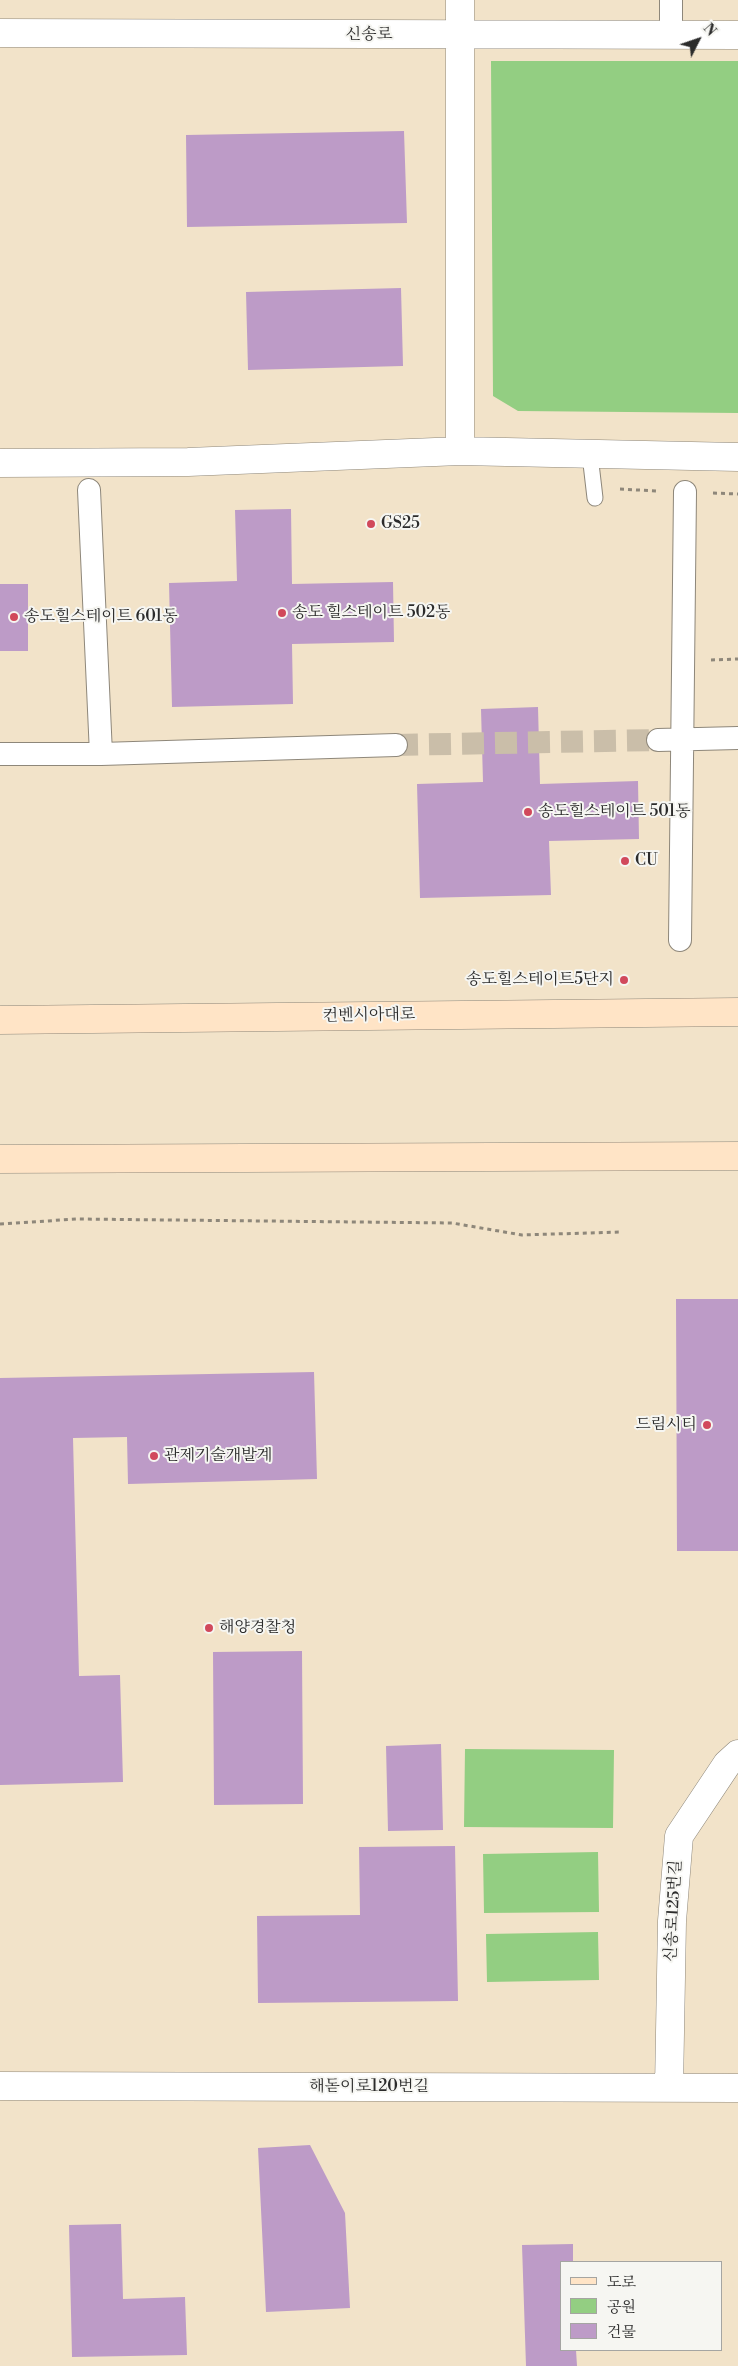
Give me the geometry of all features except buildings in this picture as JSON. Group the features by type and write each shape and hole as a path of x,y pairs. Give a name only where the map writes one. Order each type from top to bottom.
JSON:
{"main road":[{"name":"컨벤시아대로","path":"0,1020 738,1012"},
{"path":"0,1159 738,1156"}],"street":[{"path":"460,0 460,451"},
{"path":"671,0 671,36"},
{"name":"신송로","path":"0,33 738,36"},
{"path":"0,464 188,462 460,451 738,457"},
{"path":"89,490 101,754"},
{"path":"680,940 685,492"},
{"path":"658,740 738,738"},
{"path":"0,754 101,754 396,746"},
{"name":"신송로125번길","path":"669,2088 672,1921 679,1836 728,1764 738,1754"},
{"name":"해돋이로120번길","path":"0,2086 738,2088"}],"lane":[{"path":"590,455 595,498"}],"path":[{"path":"0,1224 77,1219 452,1223 522,1235 620,1232"}],"green space":[{"path":"491,61 738,61 738,413 518,411 493,396"},
{"path":"465,1749 614,1750 613,1828 464,1827"},
{"path":"598,1852 599,1912 484,1913 483,1854"},
{"path":"598,1932 599,1980 487,1982 486,1934"}],"tunnel":[{"path":"396,745 658,740"}],"place":[{"name":"GS25","path":"371,524"},
{"name":"송도 힐스테이트 502동","path":"282,613"},
{"name":"송도힐스테이트 601동","path":"14,617"},
{"name":"송도힐스테이트 501동","path":"528,812"},
{"name":"CU","path":"625,861"},
{"name":"송도힐스테이트5단지","path":"624,980"},
{"name":"드림시티","path":"707,1425"},
{"name":"관제기술개발계","path":"154,1456"},
{"name":"해양경찰청","path":"209,1628"}]}
